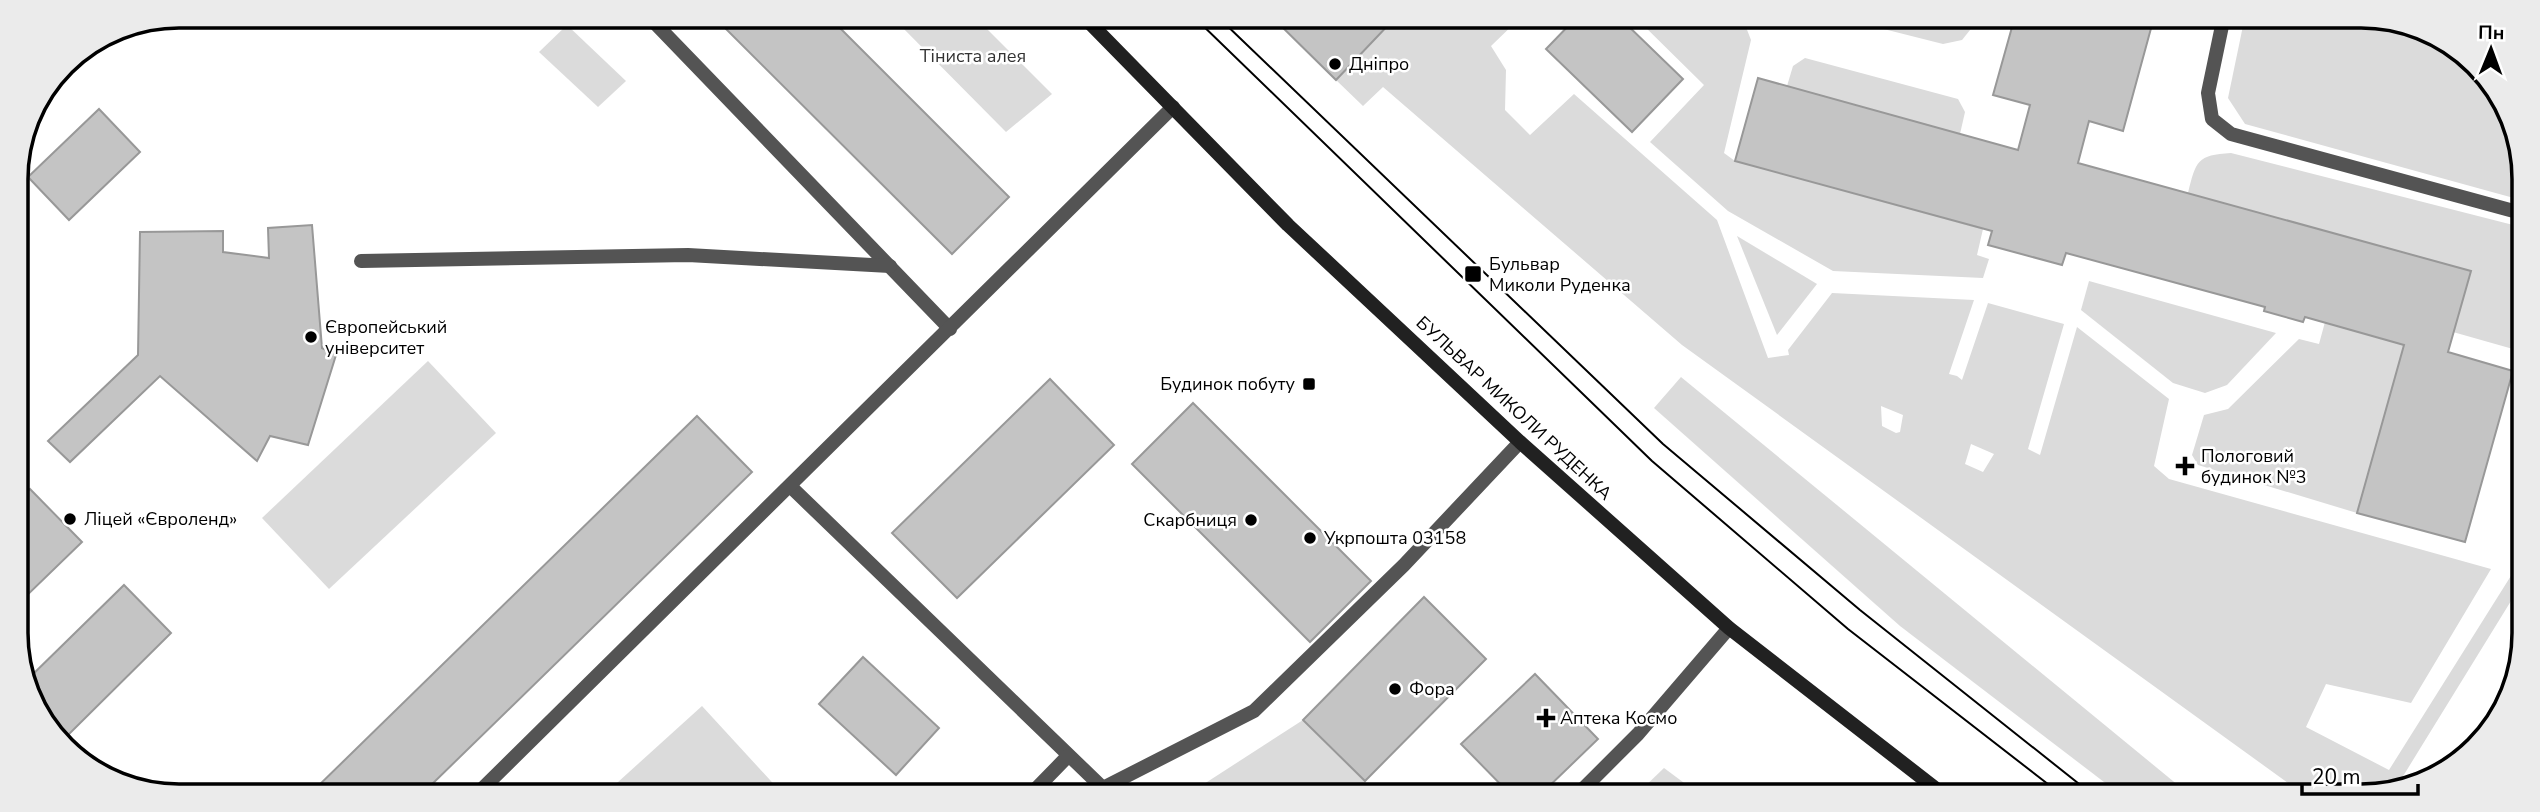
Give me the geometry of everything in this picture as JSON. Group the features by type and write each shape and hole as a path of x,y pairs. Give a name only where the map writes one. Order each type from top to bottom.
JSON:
{"street":[{"name":"БУЛЬВАР МИКОЛИ РУДЕНКА","path":"1095,28 1289,225 1520,442 1729,628 1930,784"}],"lane":[{"path":"660,28 950,328"},
{"path":"2222,28 2208,93 2212,119 2231,134 2512,211"},
{"path":"487,784 1173,107"},
{"path":"361,261 688,256 890,266"},
{"path":"1118,784 1254,711 1404,565 1520,442"},
{"path":"790,486 1098,784"},
{"path":"1588,784 1638,734 1729,628"},
{"path":"1041,784 1068,756"}],"green space":[{"path":"564,28 570,28 626,81 598,107 539,52"},
{"name":"Тіниста алея","path":"903,28 986,28 1052,94 1006,132"},
{"path":"1385,28 1510,28 1491,46 1506,70 1505,110 1530,135 1574,94 1717,220 1768,358 1789,355 1788,350 1832,293 1974,300 1949,374 1962,380 1988,303 2064,324 2028,449 2040,455 2077,327 2169,399 2154,466 2169,479 2491,569 2411,703 2326,684 2306,727 2389,770 2512,574 2512,599 2402,778 2371,784 2289,784 1682,345 1383,87 1363,106 1336,80","holes":["1881,406 1903,415 1900,432 1896,433 1882,426","1971,444 1994,454 1983,472 1965,464"]},
{"path":"1646,28 1746,28 1751,40 1724,153 1735,161 1983,229 1977,255 1989,259 1983,278 1833,271 1728,211 1650,142 1704,85"},
{"path":"1880,28 1972,28 1962,40 1943,44"},
{"path":"2243,28 2361,28 2400,33 2445,53 2456,63 2456,84 2477,84 2487,95 2504,131 2509,150 2512,198 2245,124 2228,98"},
{"path":"1805,58 1958,99 1965,112 1960,134 1787,86 1793,66"},
{"path":"2231,153 2512,225 2512,349 2453,332 2470,271 2188,193 2196,167 2211,156"},
{"path":"1737,236 1817,284 1777,335"},
{"path":"2089,281 2276,333 2227,385 2205,393 2173,383 2081,310"},
{"path":"2325,322 2404,345 2357,513 2198,465 2192,455 2204,415 2228,409 2299,339 2319,344"},
{"path":"428,361 496,433 329,589 262,518"},
{"path":"1681,377 2177,784 2107,784 1900,626 1654,408"},
{"path":"702,706 774,784 616,784"},
{"path":"1303,720 1367,784 1204,784"},
{"path":"1664,768 1686,784 1647,784"}],"building":[{"path":"725,28 840,28 1009,197 952,254"},
{"name":"Дніпро","path":"1283,28 1385,28 1336,80"},
{"path":"1566,28 1630,28 1683,79 1632,132 1546,49"},
{"path":"2012,28 2151,28 2123,131 2089,121 2078,163 2471,271 2448,352 2512,371 2512,375 2465,542 2357,513 2404,345 2305,317 2303,322 2264,311 2265,307 2066,253 2062,265 1988,245 1992,231 1735,161 1758,78 2018,150 2030,105 1993,95"},
{"path":"99,109 140,152 69,220 28,177"},
{"path":"312,225 322,348 336,355 308,445 270,436 257,461 160,376 70,462 48,441 138,355 140,232 223,231 223,252 269,258 268,228"},
{"path":"1050,379 1114,445 957,598 892,533"},
{"path":"1193,403 1371,581 1310,642 1132,464"},
{"path":"697,416 752,472 432,784 320,784"},
{"path":"30,489 82,542 28,594"},
{"path":"124,585 171,633 68,735 53,717 34,673"},
{"path":"1424,597 1486,659 1365,781 1303,720"},
{"path":"863,657 939,728 896,775 819,704"},
{"path":"1535,674 1598,739 1551,784 1500,784 1461,744"}],"tram line":[{"path":"1205,28 1652,461 1848,629 2048,784"},
{"path":"1229,28 1663,444 1860,610 2079,784"}],"place":[{"name":"Дніпро","path":"1335,64"},
{"name":"Бульвар Миколи Руденка","path":"1473,274"},
{"name":"Європейський університет","path":"311,337"},
{"name":"Будинок побуту","path":"1309,384"},
{"name":"Пологовий будинок №3","path":"2185,466"},
{"name":"Ліцей «Євроленд»","path":"70,519"},
{"name":"Скарбниця","path":"1251,520"},
{"name":"Укрпошта 03158","path":"1310,538"},
{"name":"Фора","path":"1395,689"},
{"name":"Аптека Космо","path":"1546,718"}]}
